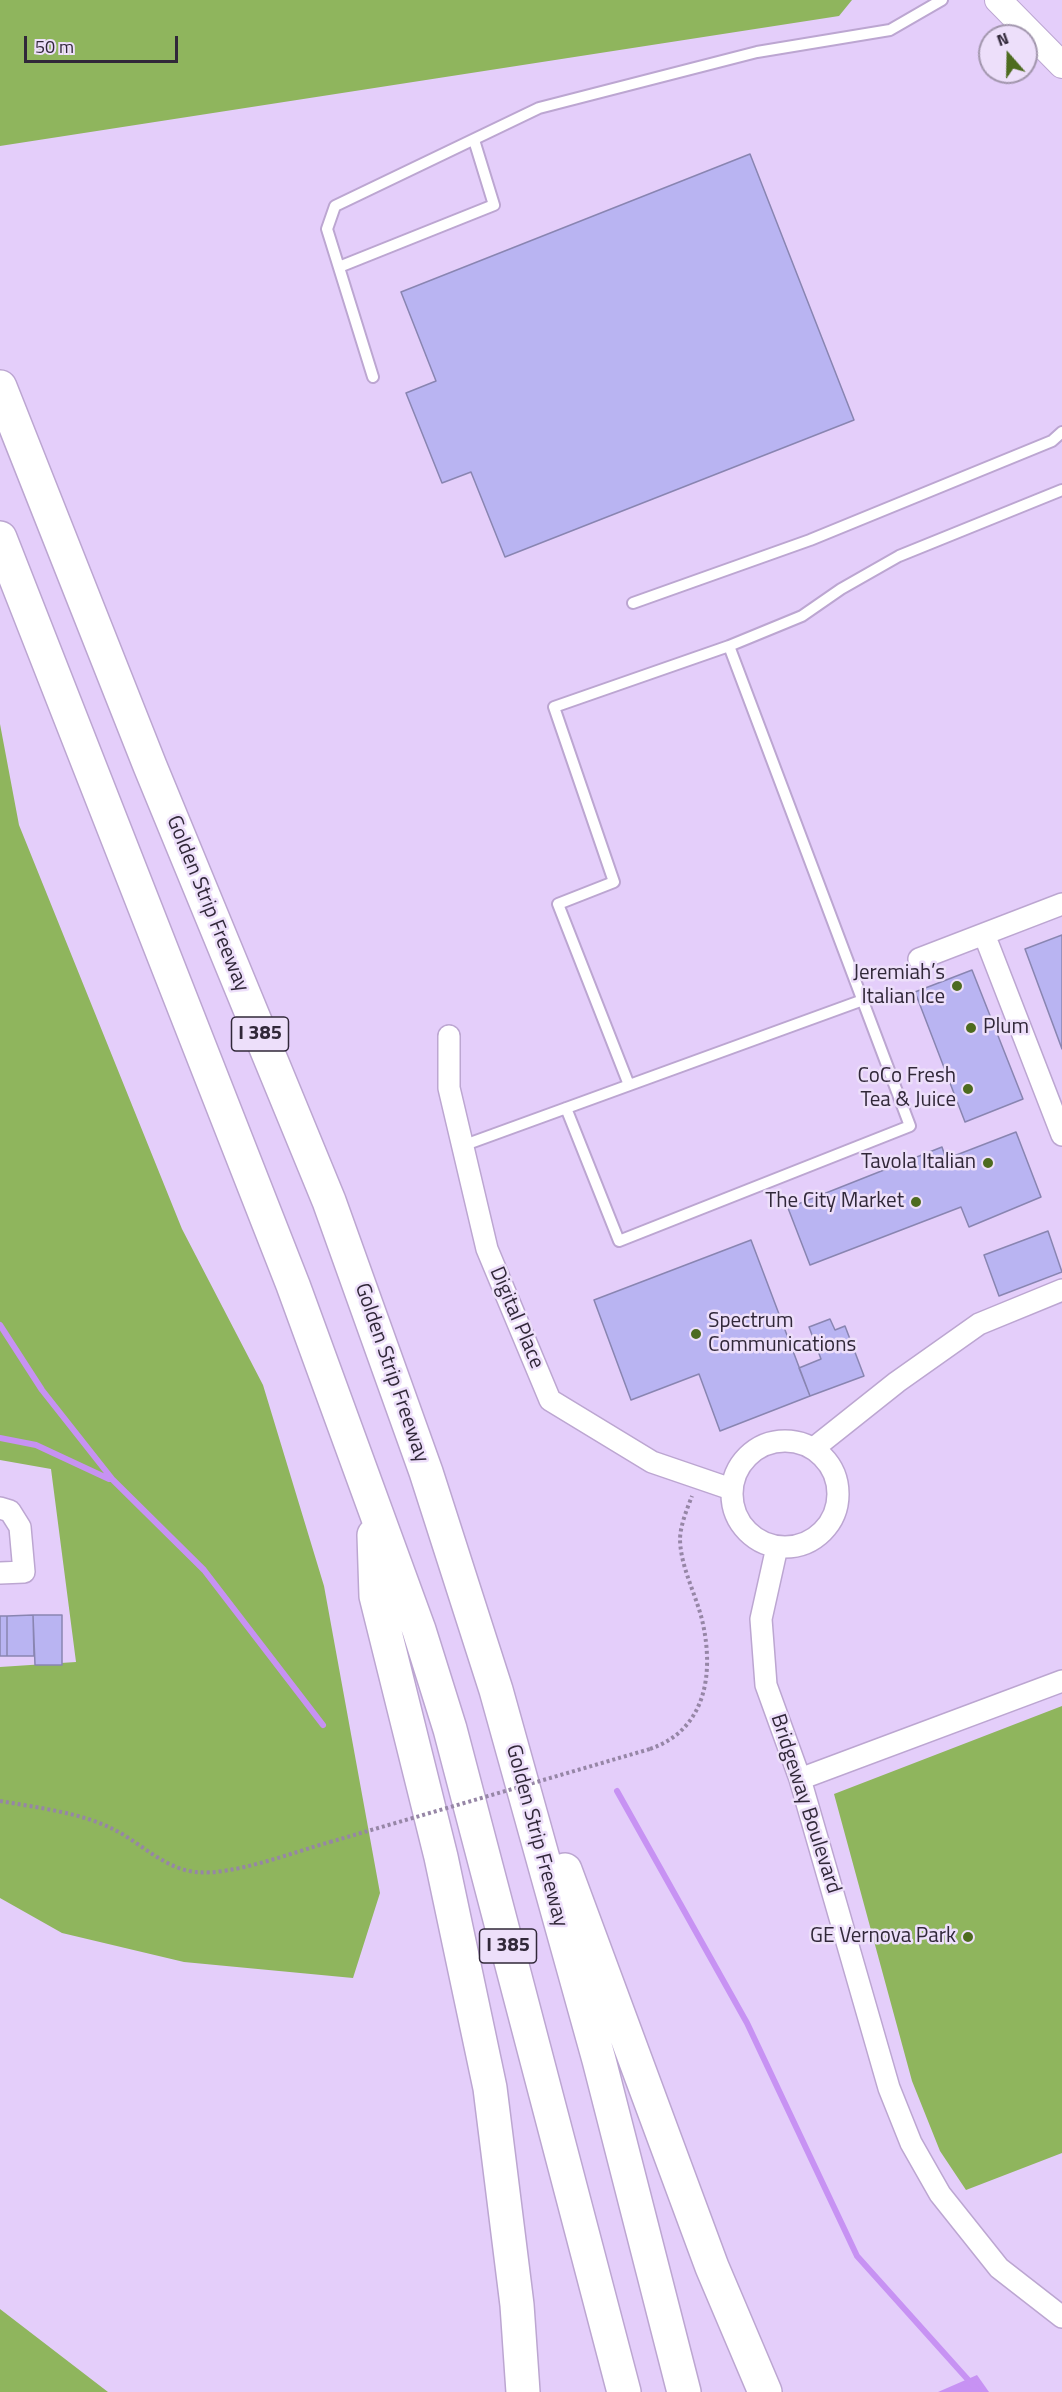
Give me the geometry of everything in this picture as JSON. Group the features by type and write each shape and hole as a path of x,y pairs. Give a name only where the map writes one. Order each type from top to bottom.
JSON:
{"highway":[{"name":"Golden Strip Freeway","path":"0,387 154,777 345,1243 426,1472 496,1690 599,2060 684,2392"},
{"name":"I 385","path":"0,538 244,1154 419,1630 450,1729 624,2392"},
{"path":"374,1506 376,1596 441,1857 490,2088 517,2305 523,2392"},
{"path":"496,1690 712,2267 765,2392"}],"street":[{"path":"998,0 1062,65"},
{"path":"919,959 1062,904"},
{"path":"984,934 1062,1135"},
{"name":"Digital Place","path":"449,1036 449,1088 487,1249 550,1400 652,1462 731,1489"},
{"path":"814,1448 897,1382 979,1323 1062,1290"},
{"path":"779,1440 797,1441 814,1448 827,1460 836,1476 839,1494 836,1512 826,1528 812,1540 795,1546 777,1546 761,1542 748,1533 738,1520 732,1505 731,1489 736,1471 746,1456 761,1445 779,1440"},
{"path":"0,1508 10,1510 20,1527 24,1572 0,1573"},
{"name":"Bridgeway Boulevard","path":"777,1546 761,1619 766,1685 800,1779 889,2088 910,2143 939,2194 999,2268 1062,2317"},
{"path":"800,1779 1062,1681"}],"lane":[{"path":"374,377 327,229 335,206 539,108 757,52 890,30 942,0"},
{"path":"339,267 494,206 474,140"},
{"path":"633,603 810,540 1052,441 1062,432"},
{"path":"629,1085 558,904 614,882 554,707 729,646 802,616 841,589 899,556 1062,490"},
{"path":"566,1108 619,1241 910,1126 729,646"},
{"path":"462,1146 863,1000"}],"path":[{"path":"0,1801 83,1818 115,1830 170,1864 196,1872 226,1870 650,1749 677,1737 693,1721 703,1694 706,1652 703,1623 680,1539 698,1478"}],"green space":[{"path":"0,0 852,0 839,16 0,146"},
{"path":"0,724 19,825 182,1229 263,1385 324,1586 380,1893 353,1978 184,1962 62,1933 0,1898 0,1667 76,1662 51,1469 0,1460"},
{"name":"GE Vernova Park","path":"1062,1706 1062,2153 966,2190 940,2151 912,2081 834,1794"},
{"path":"0,2309 108,2392 0,2392"}],"shaded area":[{"path":"977,2375 989,2392 938,2392"}],"building":[{"path":"750,154 854,420 505,557 471,472 442,483 406,393 436,381 401,292"},
{"path":"1062,935 1062,1049 1025,949"},
{"path":"972,970 1023,1099 965,1122 915,992"},
{"name":"The City Market","path":"1016,1132 1041,1197 969,1227 961,1207 810,1265 788,1208 942,1147 946,1159"},
{"path":"1048,1231 1062,1272 999,1296 984,1255"},
{"name":"Spectrum Communications","path":"751,1240 810,1396 720,1431 699,1374 631,1400 594,1300"},
{"path":"830,1319 835,1330 845,1326 864,1376 810,1396 799,1368 821,1359 809,1327"},
{"path":"33,1615 34,1656 7,1656 7,1616"},
{"path":"33,1615 62,1615 62,1665 35,1665"},
{"path":"0,1616 7,1616 7,1656 0,1656"}],"waterway":[{"path":"0,1325 42,1390 113,1480 204,1570 323,1725"},
{"path":"0,1438 36,1445 109,1479"},
{"path":"617,1791 747,2023 857,2256 979,2392"}],"place":[{"name":"Jeremiah’s Italian Ice","path":"957,986"},
{"name":"Plum","path":"971,1028"},
{"name":"CoCo Fresh Tea & Juice","path":"968,1089"},
{"name":"Tavola Italian","path":"988,1163"},
{"name":"The City Market","path":"916,1202"},
{"name":"Spectrum Communications","path":"696,1334"},
{"name":"GE Vernova Park","path":"968,1937"}]}
